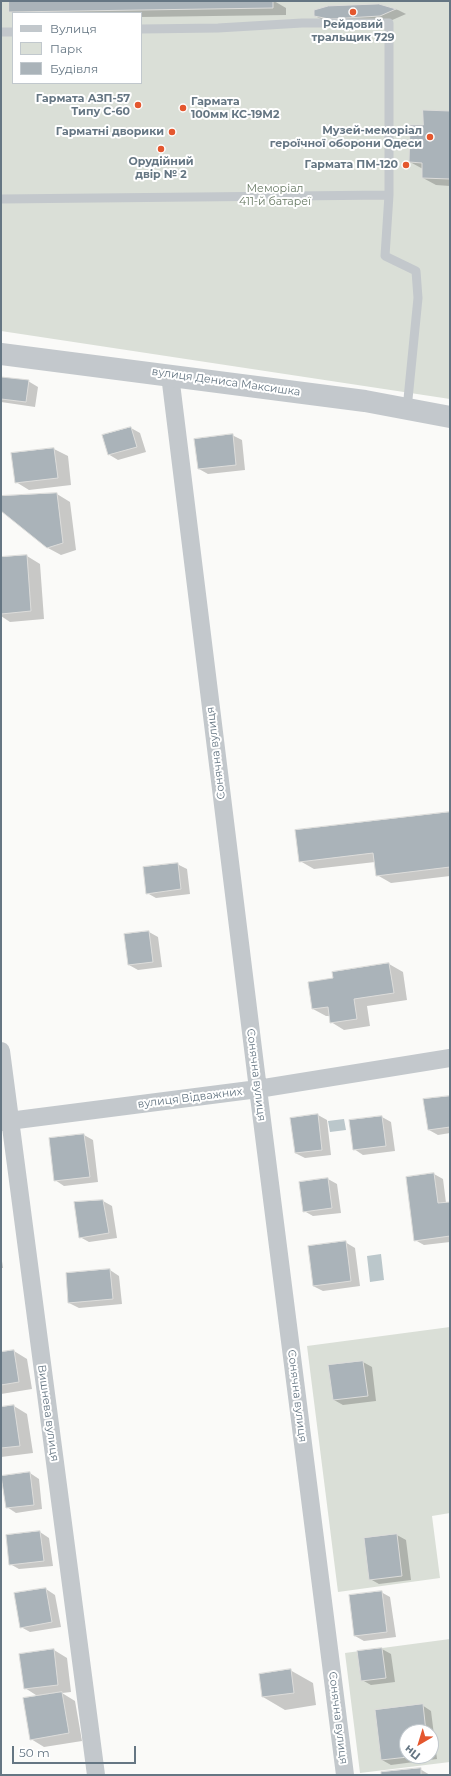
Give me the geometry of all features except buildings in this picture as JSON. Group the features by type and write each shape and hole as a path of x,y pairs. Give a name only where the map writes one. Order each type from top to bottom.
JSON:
{"street":[{"name":"вулиця Дениса Максишка","path":"1,354 366,401 450,417"},
{"name":"Сонячна вулиця","path":"170,375 258,1089 345,1775"},
{"name":"Вишнева вулиця","path":"1,1051 5,1121 96,1775"},
{"name":"вулиця Відважних","path":"5,1121 258,1089 450,1058"}],"lane":[{"path":"142,29 218,28 302,23 389,23 389,195 385,256 416,271 418,298 407,409"},
{"path":"1,32 12,32"},
{"path":"1,199 389,195"}],"green space":[{"name":"Меморіал 411-й батареї","path":"1,1 450,1 450,399 1,331"},
{"path":"450,1327 450,1513 432,1516 440,1578 338,1592 307,1346"},
{"path":"450,1639 450,1762 439,1763 439,1724 399,1724 399,1764 434,1764 360,1773 345,1653"}],"shaded area":[{"path":"344,1119 346,1130 330,1132 328,1121"},
{"path":"381,1254 384,1280 370,1282 367,1256"}],"place":[{"name":"Рейдовий тральщик 729","path":"353,12"},
{"name":"Гармата АЗП-57 Типу С-60","path":"138,105"},
{"name":"Гармата 100мм КС-19М2","path":"183,108"},
{"name":"Гарматні дворики","path":"172,132"},
{"name":"Музей-меморіал героїчної оборони Одеси","path":"430,137"},
{"name":"Орудійний двір № 2","path":"161,149"},
{"name":"Гармата ПМ-120","path":"406,165"}]}
